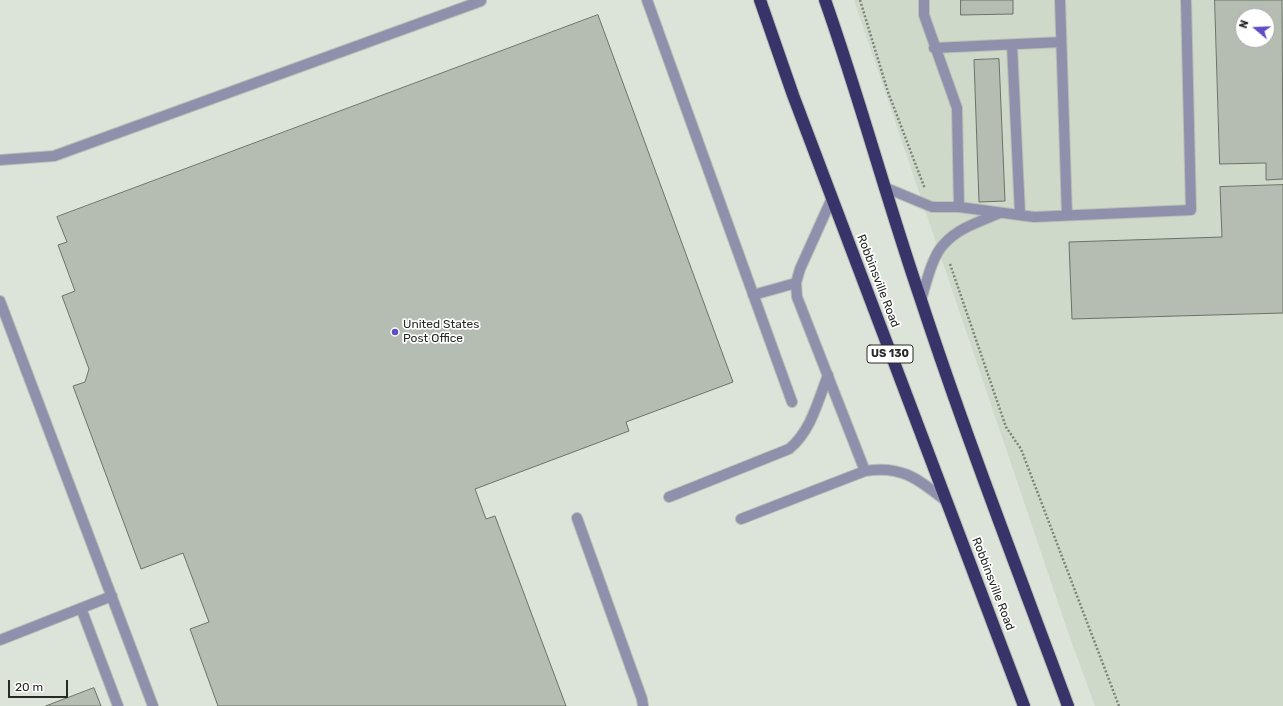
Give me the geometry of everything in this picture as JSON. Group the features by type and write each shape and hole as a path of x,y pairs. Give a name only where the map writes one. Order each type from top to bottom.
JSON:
{"highway":[{"name":"Robbinsville Road","path":"760,0 832,198 1024,706"},
{"path":"824,0 844,56 884,187 921,300 995,510 1068,706"}],"lane":[{"path":"646,0 792,402"},
{"path":"924,0 924,15 934,48 957,108 959,207"},
{"path":"1060,0 1067,215"},
{"path":"884,187 932,207 959,207 1034,217 1191,210 1186,0"},
{"path":"0,160 54,156 482,1"},
{"path":"934,48 1061,42"},
{"path":"1012,45 1020,214"},
{"path":"832,198 800,269 796,283 797,297 865,471"},
{"path":"921,300 934,262 943,244 964,228 1000,212"},
{"path":"753,295 796,283"},
{"path":"0,301 153,706"},
{"path":"669,497 789,449 800,440 807,428 828,376"},
{"path":"741,519 865,471 880,468 896,470 922,482 946,501"},
{"path":"577,518 642,699 643,706"},
{"path":"0,640 112,596"},
{"path":"81,608 118,706"}],"path":[{"path":"860,0 888,92 928,196"},
{"path":"948,259 1006,427 1020,449 1119,706"}],"shaded area":[{"path":"854,0 1283,0 1283,706 1095,706 1069,635"}],"building":[{"path":"961,0 1013,0 1013,14 961,15"},
{"path":"1215,0 1282,0 1283,179 1266,180 1266,163 1220,164"},
{"name":"United States Post Office","path":"598,15 733,382 626,422 629,431 475,489 486,519 495,516 566,706 218,706 190,629 209,622 183,553 141,569 73,386 85,382 89,369 62,296 75,291 58,245 67,242 57,217"},
{"path":"999,59 1005,201 979,202 974,60"},
{"path":"1283,185 1283,313 1072,319 1069,242 1222,237 1220,187"},
{"path":"94,688 101,706 46,706"}],"place":[{"name":"United States Post Office","path":"395,332"}]}
